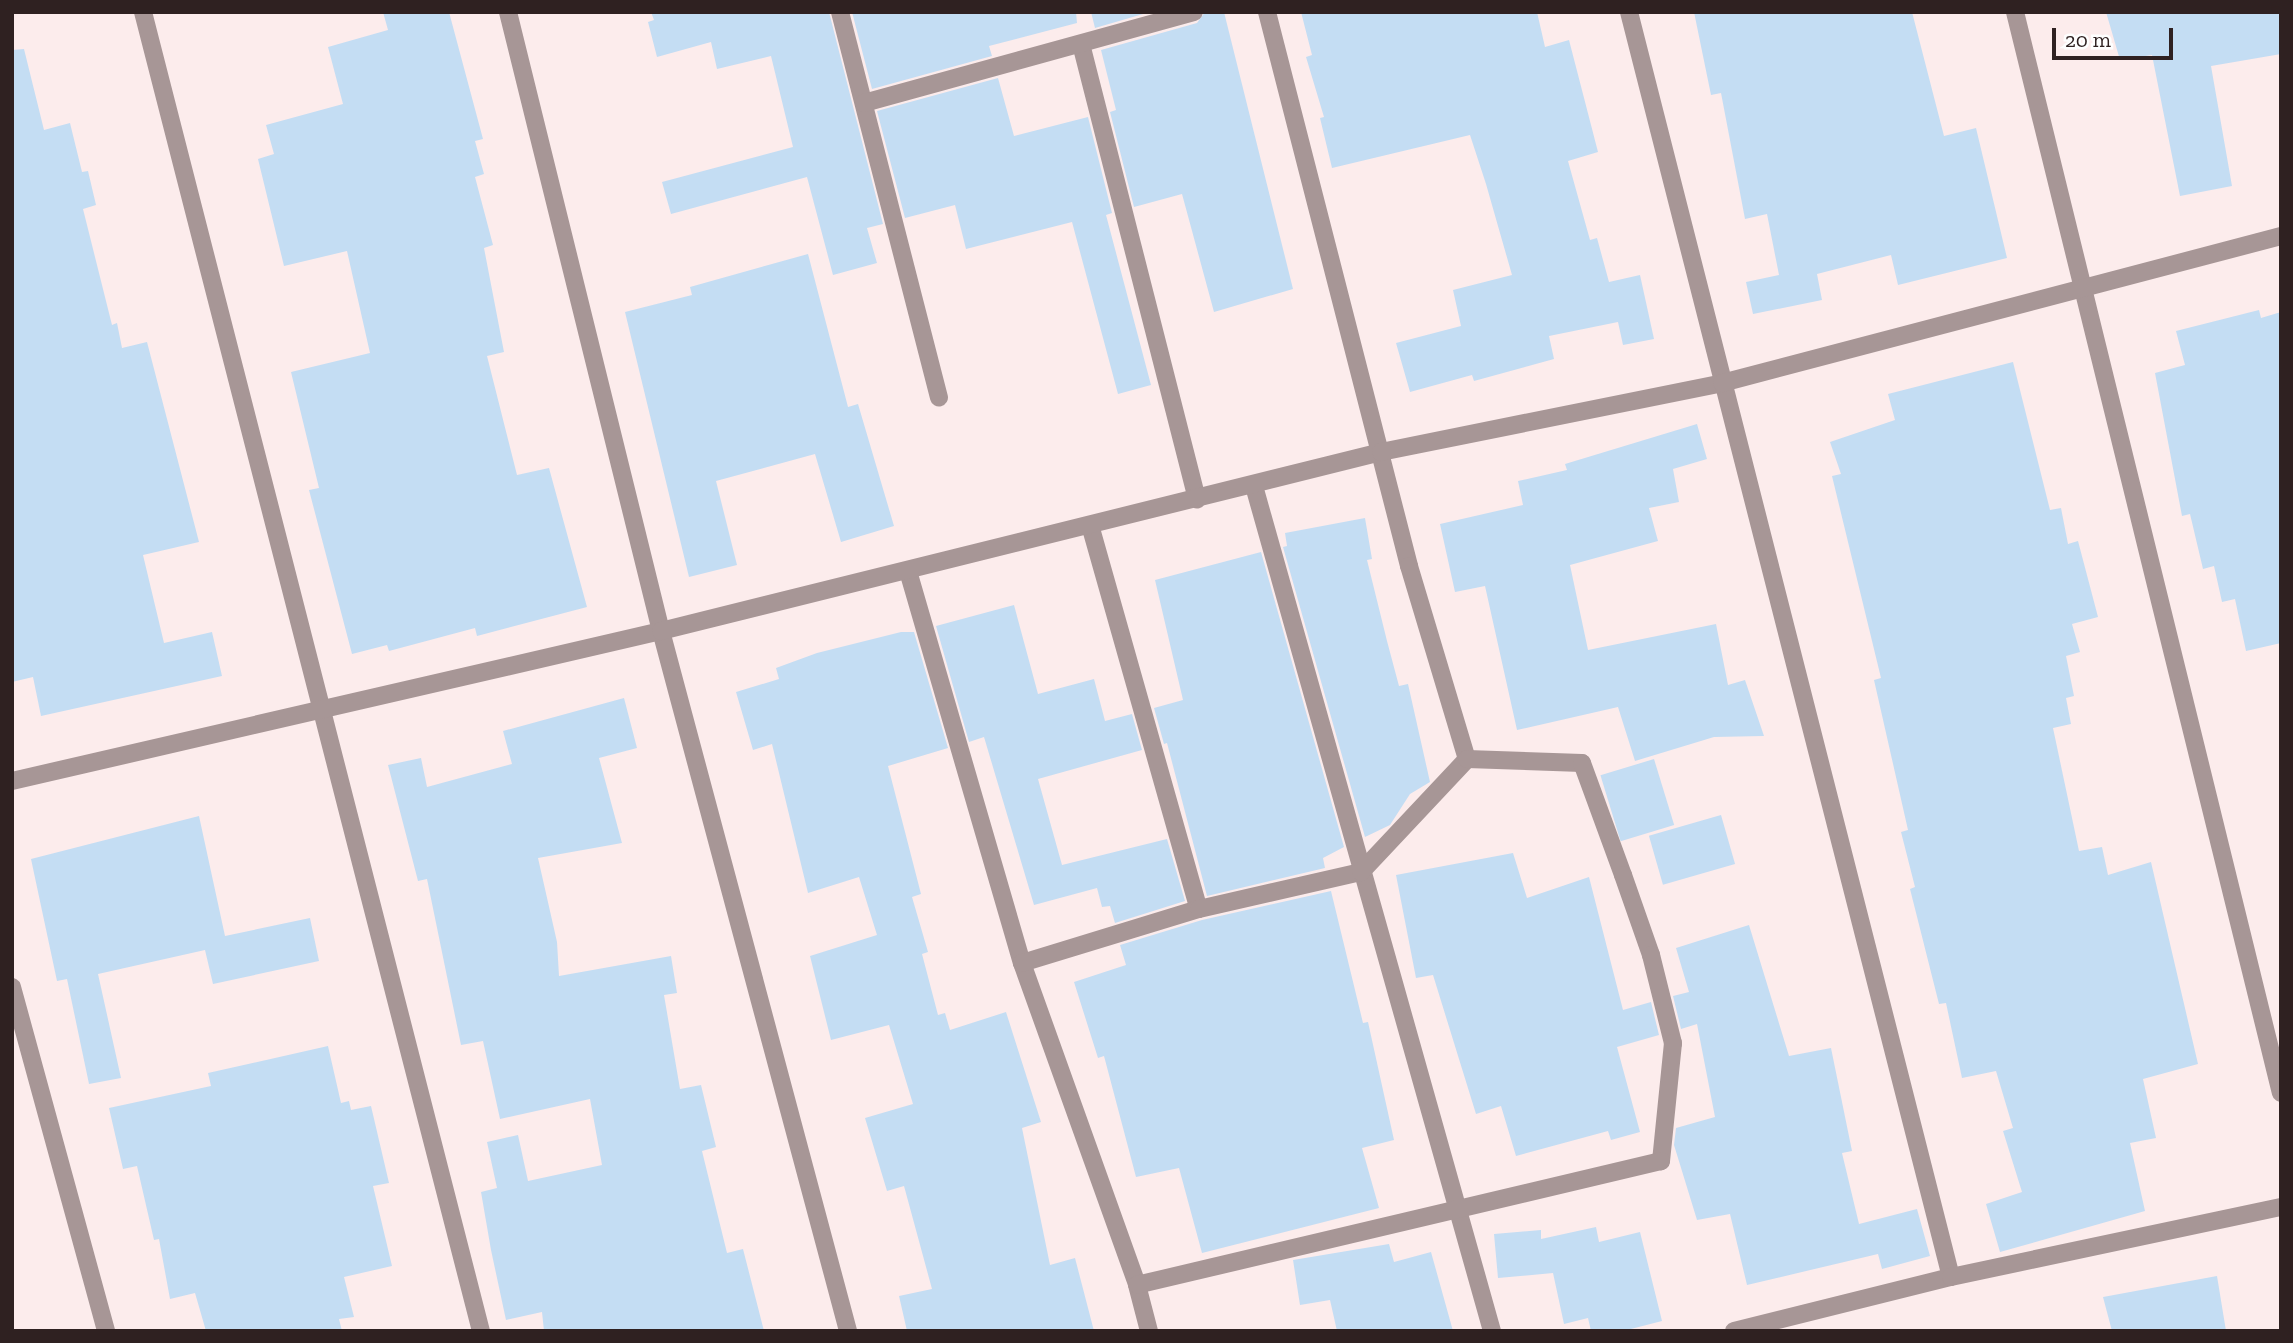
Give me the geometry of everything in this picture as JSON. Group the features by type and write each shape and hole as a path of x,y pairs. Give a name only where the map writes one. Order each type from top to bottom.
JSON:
{"street":[{"path":"143,12 481,1331"},
{"path":"508,12 661,631 848,1331"},
{"path":"840,12 939,398"},
{"path":"864,103 1194,12"},
{"path":"1267,12 1381,452 1467,759"},
{"path":"1629,12 1951,1277"},
{"path":"2015,12 2281,1093"},
{"path":"1081,44 1197,499"},
{"path":"12,781 661,631 1254,486 1381,452 1722,383 2084,290 2281,236"},
{"path":"1254,486 1492,1331"},
{"path":"1090,525 1199,909"},
{"path":"908,570 1023,963 1137,1285 1149,1331"},
{"path":"1023,963 1199,909 1361,872 1467,759 1582,763 1651,955 1673,1043 1661,1161 1137,1285"},
{"path":"12,987 106,1331"},
{"path":"1734,1331 1951,1277 2281,1206"}],"building":[{"path":"383,12 449,12 483,139 475,141 484,174 475,177 493,245 484,248 504,352 487,356 517,475 549,468 587,607 477,636 475,628 389,651 387,645 352,654 309,490 319,488 291,372 370,353 347,251 284,266 258,159 274,154 266,125 343,104 328,47 388,30"},
{"path":"651,12 829,12 883,224 867,228 877,263 833,275 807,177 671,214 662,182 793,147 771,56 717,69 711,42 657,57 648,22 654,20"},
{"path":"852,12 1076,12 1077,23 989,46 992,56 872,89"},
{"path":"1091,12 1150,12 1095,28"},
{"path":"1205,12 1224,12 1293,289 1214,312 1182,194 1134,207 1110,112 1116,110 1101,50 1197,23"},
{"path":"1301,12 1537,12 1545,47 1569,40 1598,152 1568,161 1590,240 1597,238 1609,282 1640,275 1654,339 1623,345 1618,322 1549,336 1554,359 1474,381 1472,375 1410,392 1396,343 1461,326 1453,290 1512,275 1486,184 1470,135 1332,168 1320,118 1324,117 1306,57 1312,55"},
{"path":"1694,12 1912,12 1944,136 1976,128 2007,258 1898,285 1891,255 1817,274 1822,300 1753,314 1746,282 1779,275 1767,214 1745,219 1721,93 1711,95"},
{"path":"2106,12 2281,12 2281,54 2211,66 2232,186 2180,196 2152,55 2120,60"},
{"path":"24,49 44,130 70,123 82,172 88,171 96,205 83,209 112,325 117,323 122,348 147,342 199,542 143,555 164,643 212,632 222,676 41,716 33,677 12,682 12,50"},
{"path":"998,78 1014,136 1088,117 1112,213 1106,215 1151,385 1118,394 1072,222 966,249 955,205 905,218 877,111"},
{"path":"808,254 848,407 858,404 894,526 841,542 815,454 716,481 737,565 689,577 625,312 692,295 690,287"},
{"path":"2259,310 2261,318 2281,312 2281,643 2246,651 2235,599 2222,602 2214,566 2203,569 2190,514 2182,516 2155,373 2185,365 2176,331"},
{"path":"2013,362 2050,510 2061,508 2068,544 2078,541 2098,617 2072,624 2080,652 2066,656 2074,696 2066,698 2071,724 2053,728 2079,851 2102,847 2108,875 2151,862 2198,1064 2143,1079 2156,1138 2130,1143 2145,1211 2000,1252 1986,1204 2022,1192 2003,1131 2013,1128 1996,1071 1962,1078 1946,1003 1939,1004 1910,889 1915,887 1901,832 1908,830 1874,680 1881,678 1832,476 1841,474 1830,442 1895,420 1888,394"},
{"path":"1697,424 1707,459 1673,469 1679,502 1649,508 1658,541 1570,565 1588,650 1716,624 1728,685 1745,680 1764,736 1714,737 1635,761 1618,707 1517,730 1485,586 1455,592 1440,524 1523,505 1518,481 1567,470 1565,464"},
{"path":"1365,518 1372,559 1367,560 1399,686 1408,684 1430,782 1410,794 1390,825 1365,837 1283,547 1287,546 1285,533"},
{"path":"1261,552 1344,847 1323,858 1325,868 1207,896 1167,743 1164,744 1154,708 1183,700 1155,580"},
{"path":"1014,605 1038,694 1094,679 1105,721 1132,714 1142,750 1038,779 1062,865 1167,839 1185,901 1115,923 1110,906 1102,907 1097,888 1034,905 984,737 969,742 936,626"},
{"path":"901,632 914,632 948,748 888,766 921,894 912,897 928,952 922,954 938,1015 945,1013 950,1030 1006,1012 1041,1122 1022,1128 1050,1265 1075,1258 1094,1331 907,1331 899,1296 932,1289 904,1186 887,1191 865,1118 913,1104 889,1025 831,1040 810,956 877,935 859,877 808,893 772,744 753,750 736,692 779,679 776,668 817,653"},
{"path":"624,698 637,748 599,758 622,843 538,858 557,942 559,976 671,956 677,993 664,995 680,1089 701,1085 716,1147 702,1151 727,1253 743,1249 764,1331 544,1331 542,1312 506,1320 481,1192 497,1188 487,1142 518,1135 528,1181 602,1165 590,1099 500,1119 483,1041 461,1045 427,879 418,881 388,765 421,758 427,787 512,764 503,731"},
{"path":"1654,759 1674,825 1621,841 1600,775"},
{"path":"1721,815 1735,864 1663,885 1649,836"},
{"path":"199,816 225,936 310,918 319,961 213,984 205,950 98,974 121,1078 89,1084 67,979 57,981 31,859"},
{"path":"1513,853 1527,898 1589,877 1623,1010 1651,1002 1659,1035 1617,1047 1640,1132 1611,1140 1608,1131 1516,1156 1501,1106 1476,1114 1433,975 1416,978 1396,875"},
{"path":"1331,891 1363,1023 1368,1022 1394,1140 1362,1148 1379,1208 1202,1253 1179,1168 1136,1177 1104,1056 1098,1058 1074,982 1126,965 1120,945 1202,920"},
{"path":"1749,925 1789,1056 1831,1048 1852,1151 1842,1153 1859,1224 1917,1209 1930,1256 1882,1269 1878,1254 1747,1285 1730,1214 1697,1220 1674,1145 1676,1128 1715,1117 1697,1024 1681,1029 1673,996 1689,992 1676,948"},
{"path":"328,1046 341,1103 349,1101 351,1110 371,1106 389,1183 373,1186 392,1266 344,1277 354,1317 339,1319 342,1331 206,1331 195,1293 170,1299 159,1239 154,1240 137,1166 123,1169 109,1108 211,1086 208,1073"},
{"path":"1596,1227 1599,1242 1640,1232 1662,1321 1623,1331 1591,1331 1588,1318 1564,1324 1553,1273 1498,1278 1494,1234 1541,1230 1541,1239"},
{"path":"1389,1244 1394,1262 1431,1252 1453,1331 1337,1331 1330,1300 1300,1305 1293,1260"},
{"path":"2217,1276 2226,1331 2112,1331 2103,1297"}]}
